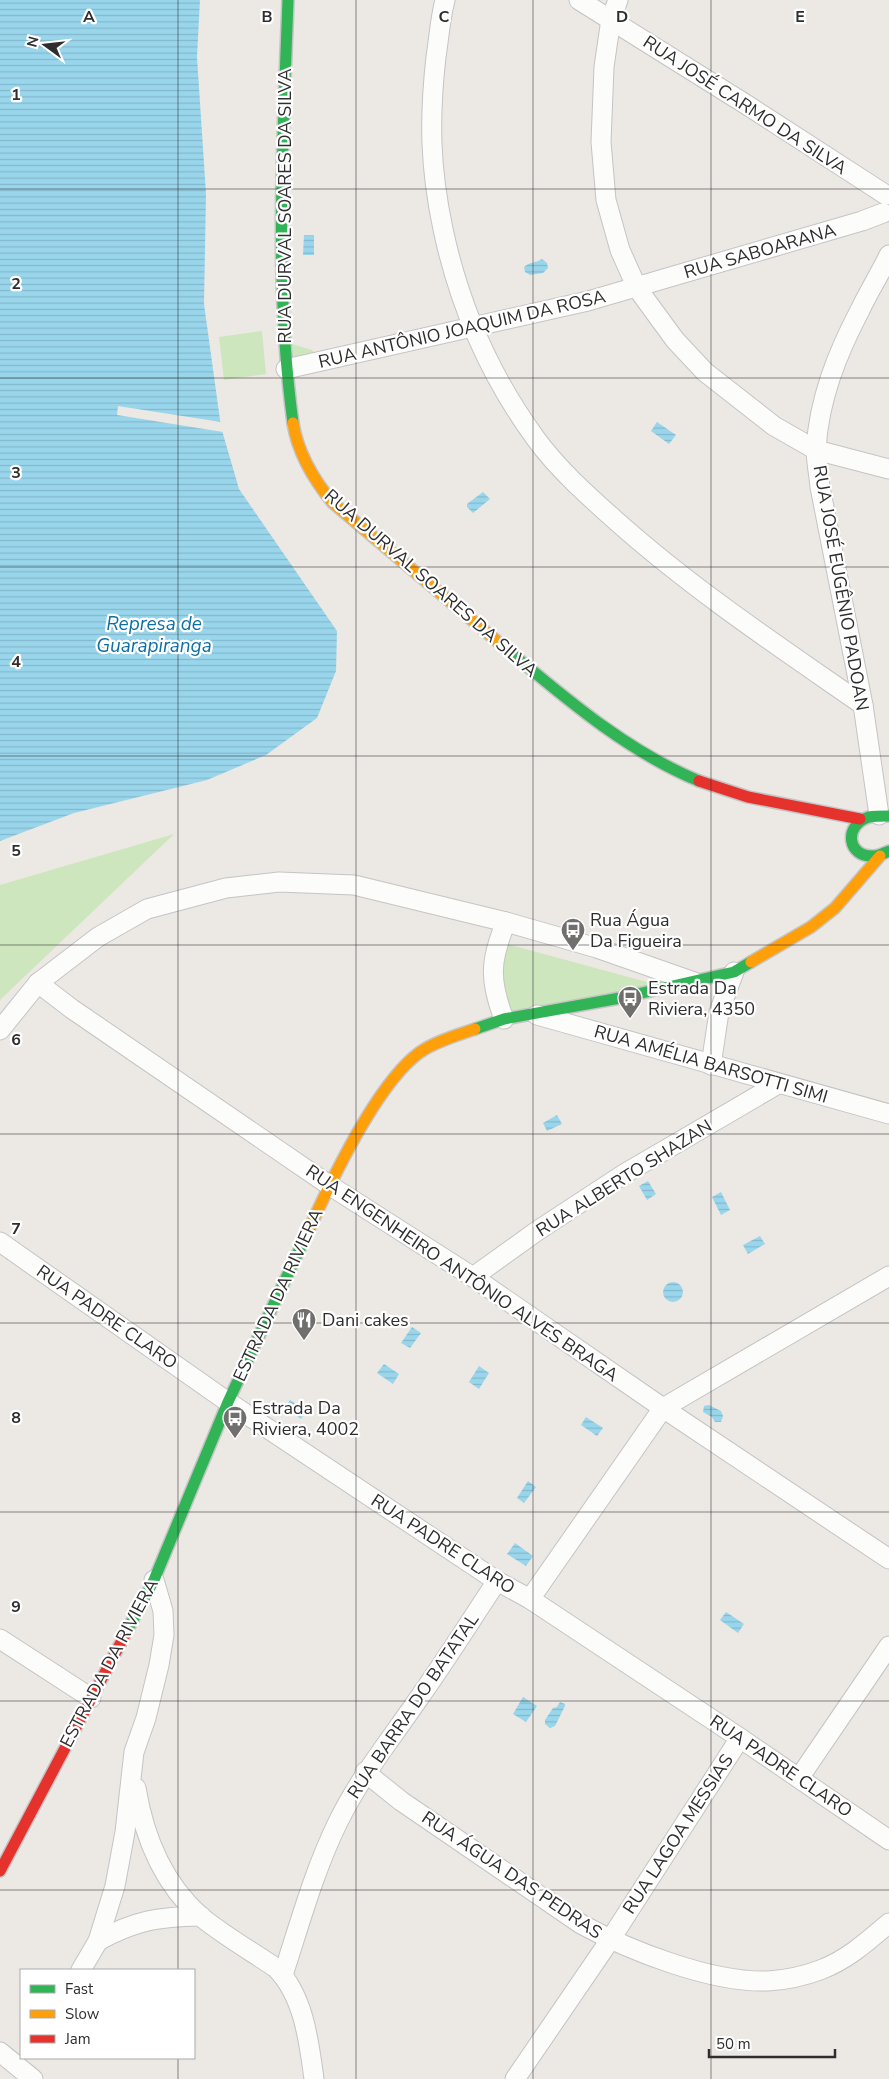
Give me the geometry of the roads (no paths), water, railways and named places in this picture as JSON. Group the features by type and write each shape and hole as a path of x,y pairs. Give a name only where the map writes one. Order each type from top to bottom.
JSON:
{"street":[{"name":"RUA DURVAL SOARES DA SILVA","path":"288,0 284,111 282,309 286,369 296,441 318,485 333,503 454,606 577,707 613,732 666,764 721,790 795,807 822,811 856,826"},
{"path":"445,0 431,98 431,163 436,196 447,250 472,328 508,398 537,440 582,490 646,548 697,587 863,705"},
{"name":"RUA JOSÉ CARMO DA SILVA","path":"579,0 611,19 887,206"},
{"path":"618,0 611,19 602,103 601,142 606,200 620,250 637,288 675,340 705,372 774,426 816,450 889,469"},
{"name":"RUA SABOARANA","path":"637,288 862,222 887,206"},
{"name":"RUA JOSÉ EUGÊNIO PADOAN","path":"884,815 827,526 816,450 826,391 836,361 860,309 889,255"},
{"name":"RUA ANTÔNIO JOAQUIM DA ROSA","path":"286,369 472,328 637,288"},
{"path":"852,888 856,861 852,843 856,826 869,815 884,815"},
{"path":"856,861 884,854"},
{"name":"ESTRADA DA RIVIERA","path":"0,1871 154,1580 228,1402 329,1185 378,1099 404,1065 432,1045 504,1020 620,998 734,972 811,927 835,908 884,854"},
{"path":"0,1030 38,983 98,938 147,909 226,888 279,882 354,885 506,922 596,948 696,982"},
{"path":"504,1020 495,997 492,972 496,945 506,922"},
{"path":"711,1065 719,1012 734,972"},
{"name":"RUA ENGENHEIRO ANTÔNIO ALVES BRAGA","path":"38,983 329,1185 473,1277 663,1408 889,1559"},
{"name":"RUA AMÉLIA BARSOTTI SIMI","path":"534,1014 889,1114"},
{"name":"RUA ALBERTO SHAZAN","path":"473,1277 537,1231 624,1174 778,1084"},
{"name":"RUA PADRE CLARO","path":"0,1242 228,1402 497,1581 530,1599 740,1738 889,1840"},
{"path":"530,1599 663,1408 885,1283"},
{"path":"82,1969 98,1941 115,1886 125,1832 134,1752 154,1682 164,1635 163,1611 154,1580"},
{"name":"RUA BARRA DO BATATAL","path":"283,1975 301,1912 318,1866 338,1821 365,1772 420,1696 497,1581"},
{"path":"0,1639 91,1698"},
{"path":"799,1778 889,1646"},
{"name":"RUA LAGOA MESSIAS","path":"515,2079 610,1940 740,1738"},
{"path":"134,1752 139,1805 156,1861 181,1896 201,1916 276,1968 283,1975 300,2007 309,2045 314,2079"},
{"name":"RUA ÁGUA DAS PEDRAS","path":"365,1772 401,1801 581,1924 610,1940 681,1966 726,1978 768,1981 795,1978 821,1970 852,1954 889,1923"},
{"path":"98,1941 122,1928 152,1919 201,1916"},
{"path":"0,2052 28,2069"}],"water":[{"name":"Represa de Guarapiranga","path":"0,0 200,0 197,57 206,194 204,304 221,427 239,489 337,631 336,671 317,718 266,755 207,780 74,813 0,841"},
{"path":"304,235 314,235 314,255 303,255"},
{"path":"542,259 547,263 548,268 543,273 530,275 525,272 524,267 526,265"},
{"path":"657,422 676,435 669,444 651,431"},
{"path":"483,492 490,499 473,513 467,507 467,504"},
{"path":"557,1115 562,1124 547,1131 543,1123"},
{"path":"648,1181 656,1194 647,1200 639,1186"},
{"path":"721,1192 730,1210 721,1215 712,1197"},
{"path":"760,1236 765,1244 748,1254 743,1245"},
{"path":"673,1282 680,1285 683,1292 680,1299 673,1302 666,1299 663,1292 666,1285"},
{"path":"412,1327 421,1333 410,1348 401,1343"},
{"path":"384,1364 399,1374 393,1384 377,1373"},
{"path":"479,1366 489,1373 479,1389 469,1382"},
{"path":"290,1400 307,1411 301,1419 285,1407"},
{"path":"709,1405 721,1411 723,1416 721,1422 715,1422 712,1417 703,1412 704,1406"},
{"path":"586,1417 603,1428 597,1436 581,1425"},
{"path":"528,1481 536,1487 524,1503 517,1498"},
{"path":"515,1543 533,1556 526,1566 507,1554"},
{"path":"726,1612 744,1624 738,1633 720,1620"},
{"path":"523,1697 537,1706 526,1722 513,1714"},
{"path":"560,1702 565,1704 565,1706 555,1726 550,1728 545,1724 545,1720 553,1708 557,1707"}],"place":[{"name":"Rua Água Da Figueira","path":"573,951"},
{"name":"Estrada Da Riviera, 4350","path":"630,1019"},
{"name":"Dani cakes","path":"304,1341"},
{"name":"Estrada Da Riviera, 4002","path":"235,1439"}]}
